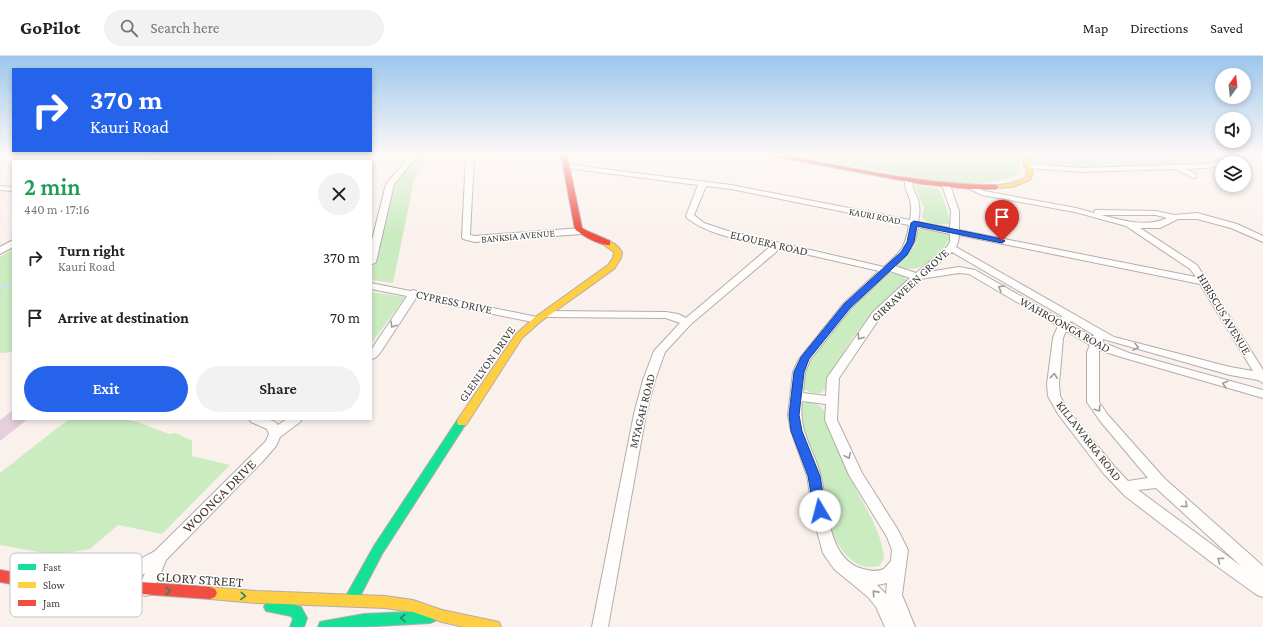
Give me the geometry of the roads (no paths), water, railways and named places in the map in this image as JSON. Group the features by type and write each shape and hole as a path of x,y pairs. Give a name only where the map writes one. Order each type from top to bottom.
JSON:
{"street":[{"path":"372,258 390,184 392,182"},
{"name":"BANKSIA AVENUE","path":"469,182 466,237 475,240 581,232"},
{"path":"570,182 581,232"},
{"name":"KAURI ROAD","path":"691,182 731,187 1204,282"},
{"path":"894,627 882,602 874,592 840,564 830,550 822,524 814,476 797,431 794,415 799,372 805,359 847,306 904,253 911,242 916,211 914,200 908,185 909,182"},
{"path":"921,182 946,185 998,187 1024,182"},
{"name":"ELOUERA ROAD","path":"702,183 690,216 701,224 712,229 917,277"},
{"name":"GIRRAWEEN GROVE","path":"907,627 894,595 900,550 893,534 856,475 831,420 834,378 877,314 951,248 954,242 955,211 946,185"},
{"path":"968,186 982,193 1133,224 1160,225 1172,218 1189,215 1200,216 1234,226 1261,237"},
{"path":"1,189 12,189"},
{"path":"1090,214 1100,212 1154,213 1172,218"},
{"path":"1155,240 1167,228 1172,218"},
{"path":"372,220 382,220"},
{"name":"HIBISCUS AVENUE","path":"1133,224 1142,234 1155,240 1194,267 1262,378"},
{"name":"GLENLYON DRIVE","path":"348,611 381,545 513,344 524,330 611,267 617,259 618,253 612,245 581,232"},
{"path":"0,251 12,244"},
{"name":"MYAGAH ROAD","path":"600,627 630,461 649,380 660,350 687,322 776,245"},
{"name":"WAHROONGA ROAD","path":"951,248 1125,355 1263,394"},
{"name":"WAHROONGA ROAD","path":"917,277 959,270 972,272 1066,320"},
{"name":"CYPRESS DRIVE","path":"372,286 414,293 537,320"},
{"path":"372,355 414,293"},
{"path":"546,314 666,315 674,316 687,322"},
{"name":"KILLAWARRA ROAD","path":"1066,320 1058,338 1053,384 1054,396 1062,411 1125,487 1147,506 1243,568 1263,576"},
{"name":"WAHROONGA ROAD","path":"1097,338 1128,344 1262,378"},
{"name":"KILLAWARRA ROAD","path":"1097,338 1092,360 1093,402 1104,418 1159,482 1263,590"},
{"path":"796,396 832,401"},
{"path":"257,420 272,426 275,434"},
{"name":"WOONGA DRIVE","path":"142,566 160,556 258,458 271,442 275,434 295,420"},
{"name":"KILLAWARRA ROAD","path":"1125,487 1159,482"},
{"name":"WOONGA DRIVE","path":"146,589 160,556"},
{"path":"840,564 856,574 878,578 891,575 897,565"},
{"name":"GLORY STREET","path":"0,576 10,578"},
{"name":"GLORY STREET","path":"142,589 190,592 348,611"},
{"path":"190,592 228,603 293,610 300,616 297,627"},
{"path":"325,627 348,611 400,604 413,606 442,616 494,627"},
{"path":"348,611 364,619 442,616"}],"waterway":[{"path":"0,289 12,283"}]}
